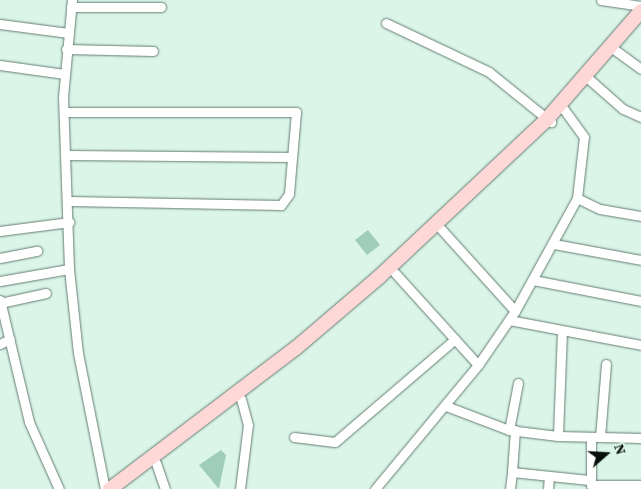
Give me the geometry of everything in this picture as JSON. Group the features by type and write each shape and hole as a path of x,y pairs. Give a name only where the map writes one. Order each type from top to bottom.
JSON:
{"main road":[{"path":"110,489 332,319 549,120 564,109 641,19"},
{"path":"123,489 242,399 395,273 549,120 641,19"}],"street":[{"path":"600,0 641,6"},
{"path":"104,489 78,354 69,269 68,155 64,112 66,49 72,3 161,7"},
{"path":"386,23 489,72 549,120"},
{"path":"0,24 68,33"},
{"path":"66,49 154,51"},
{"path":"615,50 641,69"},
{"path":"0,64 64,74"},
{"path":"590,80 623,109 641,117"},
{"path":"375,489 446,406 478,365 515,311 554,244 577,198 584,137 564,109"},
{"path":"64,112 296,112 289,194 281,205 68,201"},
{"path":"68,155 292,158"},
{"path":"577,198 600,209 641,216"},
{"path":"0,231 68,222"},
{"path":"441,229 515,311"},
{"path":"554,244 641,260"},
{"path":"0,258 37,251"},
{"path":"0,281 69,269"},
{"path":"395,273 478,365"},
{"path":"533,280 641,301"},
{"path":"46,293 0,302 29,422 59,489"},
{"path":"509,320 641,345"},
{"path":"558,436 562,331"},
{"path":"0,344 10,339"},
{"path":"294,437 335,442 455,339"},
{"path":"606,364 589,480 594,487 641,485"},
{"path":"510,489 512,430 518,383"},
{"path":"242,399 248,425 240,489 245,489"},
{"path":"446,406 512,430 558,436 641,438"},
{"path":"156,463 165,489"},
{"path":"512,472 589,480"},
{"path":"548,476 548,489"}],"building":[{"path":"368,230 380,245 367,255 355,240"},
{"path":"221,450 226,455 219,489 199,465"}]}
